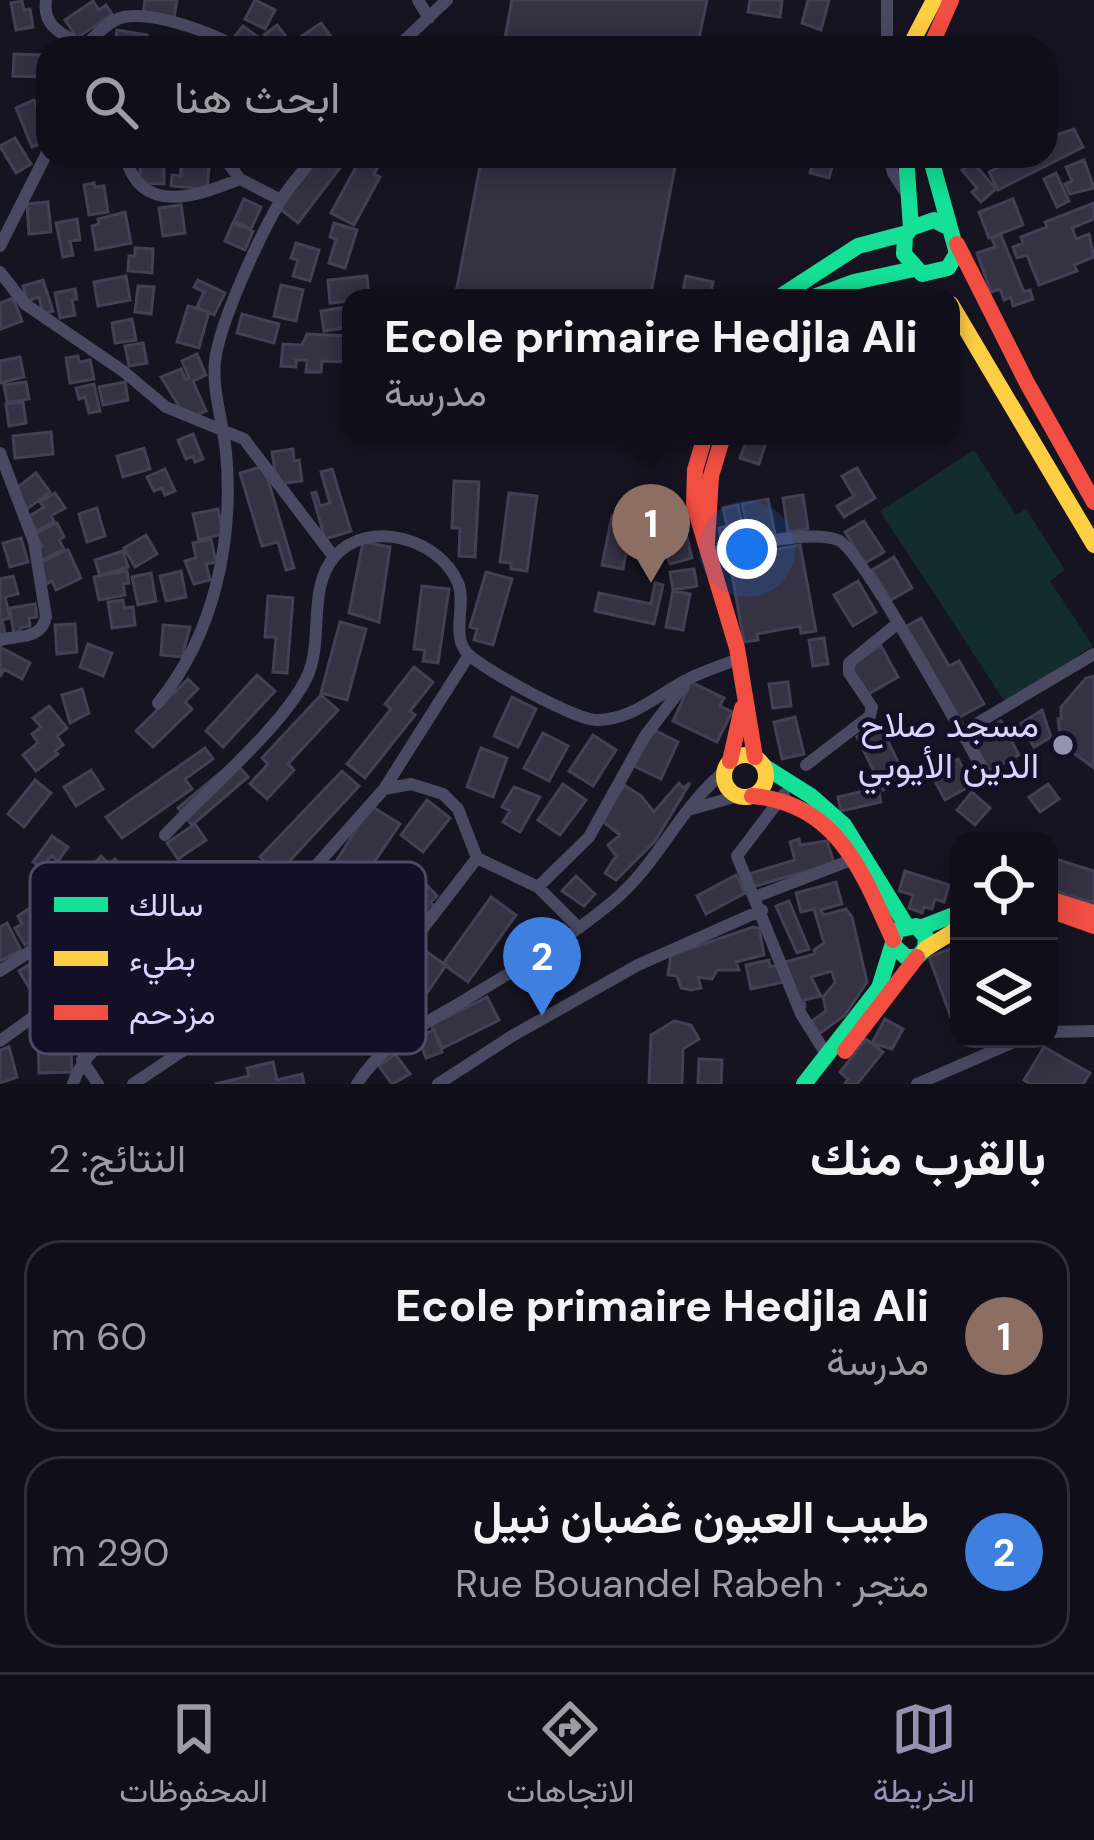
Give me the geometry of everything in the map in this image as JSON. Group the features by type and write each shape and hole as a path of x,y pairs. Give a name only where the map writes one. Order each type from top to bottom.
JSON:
{"main road":[{"path":"915,36 934,0"},
{"path":"935,36 951,0"},
{"path":"907,168 909,231 904,254 937,289"},
{"path":"933,168 953,236 1094,502"},
{"path":"790,289 879,237 934,220 953,236"},
{"path":"835,289 948,268 953,236"},
{"path":"960,320 1094,545"},
{"path":"703,445 693,493 696,518 739,659 763,787 745,796"},
{"path":"708,548 711,476 720,445"},
{"path":"744,701 727,766 728,787 745,796 787,790"},
{"path":"727,766 742,754 760,762 832,829 926,938 921,953"},
{"path":"860,857 900,955 921,953"},
{"path":"1058,902 1094,913"},
{"path":"1058,913 1094,926"},
{"path":"804,1084 880,988 897,930 950,916"},
{"path":"818,1084 921,953 950,934"}],"street":[{"path":"46,0 49,24 68,36"},
{"path":"418,0 429,18"},
{"path":"409,36 447,0"},
{"path":"887,0 887,36"},
{"path":"97,36 113,21 128,16 196,28 213,36"},
{"path":"0,246 39,168"},
{"path":"130,168 136,184 152,194 193,196 240,179"},
{"path":"232,168 240,179 281,200"},
{"path":"158,703 199,636 227,541 229,485 215,380 217,350 281,200 306,168"},
{"path":"892,168 910,199"},
{"path":"0,272 25,304 123,371 155,399 251,446 334,556"},
{"path":"0,453 34,542 46,617 34,634 0,640"},
{"path":"165,835 266,730 304,682 322,580 334,556 350,543 377,535 410,541 425,550 458,583 460,634 469,655 545,700 596,720 641,709 688,679 739,659"},
{"path":"708,548 819,537 842,541 859,558 991,783"},
{"path":"806,765 870,716 872,706 850,674 849,663 897,624"},
{"path":"961,733 1094,654"},
{"path":"319,862 384,789 469,655"},
{"path":"538,887 589,837 645,736 688,679"},
{"path":"426,1022 579,928 632,884 727,766"},
{"path":"384,789 411,784 443,794 458,809 477,858 538,887 579,928"},
{"path":"787,790 737,852 738,862 801,1014 828,1058"},
{"path":"687,811 745,796"},
{"path":"438,1084 638,964 860,857"},
{"path":"426,925 477,858"},
{"path":"0,971 30,952"},
{"path":"0,1041 30,1019"},
{"path":"1058,1032 1094,1030"},
{"path":"917,1084 1000,1048"},
{"path":"73,1084 89,1054"},
{"path":"133,1084 178,1054"},
{"path":"357,1084 384,1054"},
{"path":"82,1060 98,1084"}],"green space":[{"path":"974,450 1016,515 1026,509 1065,570 1050,581 1093,646 1005,702 880,511"}],"building":[{"path":"145,0 177,0 174,18 143,13"},
{"path":"255,0 275,10 265,29 245,19"},
{"path":"512,0 707,0 700,36 505,36"},
{"path":"750,0 782,0 780,17 748,12"},
{"path":"808,0 829,0 821,30 802,23"},
{"path":"22,1 24,10 30,9 33,27 16,30 11,3"},
{"path":"93,1 99,10 106,5 112,14 80,36 65,20"},
{"path":"321,23 330,35 328,36 302,36"},
{"path":"277,25 286,36 265,36"},
{"path":"243,26 257,36 235,36"},
{"path":"117,30 147,35 147,36 116,36"},
{"path":"14,54 36,55 36,77 13,76"},
{"path":"34,100 36,145 32,147 16,108"},
{"path":"1074,129 1083,147 1058,160 1058,134"},
{"path":"15,138 31,164 16,173 0,146"},
{"path":"1084,160 1094,188 1070,194 1065,184 1072,181 1066,167"},
{"path":"140,168 164,168 164,184 140,183"},
{"path":"181,168 209,168 207,189 171,186 172,175 181,176"},
{"path":"311,168 340,168 298,223 279,208"},
{"path":"355,168 377,168 374,174 380,177 354,225 331,213"},
{"path":"480,168 675,168 652,289 457,289"},
{"path":"811,168 832,168 829,178 810,173"},
{"path":"978,168 996,189 981,202 972,192 977,188 962,170"},
{"path":"997,168 1041,168 998,190 989,172"},
{"path":"1056,173 1069,201 1057,207 1044,179"},
{"path":"84,185 104,186 108,212 89,215"},
{"path":"244,199 261,207 251,229 234,221"},
{"path":"1013,199 1023,225 989,238 979,212"},
{"path":"48,202 51,232 29,234 27,204"},
{"path":"1094,203 1094,219 1072,228 1076,239 1089,234 1094,257 1074,265 1077,271 1039,285 1027,255 1017,258 1013,247 1023,243 1021,237 1047,227 1045,222"},
{"path":"181,205 185,233 163,236 159,208"},
{"path":"125,212 131,243 96,250 92,226 99,224 98,219"},
{"path":"77,219 80,240 70,241 73,255 63,257 56,223"},
{"path":"233,223 253,231 245,250 225,241"},
{"path":"334,223 357,230 345,268 329,263 336,239 330,237"},
{"path":"1001,235 1024,292 1030,290 1033,299 1013,306 1011,297 1004,300 1000,289 991,292 977,253 995,247 992,238"},
{"path":"296,243 319,250 310,281 293,276 298,260 291,258"},
{"path":"135,248 153,249 152,273 128,271"},
{"path":"126,276 130,300 98,306 94,282"},
{"path":"367,276 368,289 342,289 342,302 330,303 328,280"},
{"path":"686,276 713,282 712,289 683,289"},
{"path":"43,280 53,311 43,314 39,297 27,301 23,286"},
{"path":"198,280 225,293 214,315 197,307 204,292 194,287"},
{"path":"281,285 303,290 296,321 274,316"},
{"path":"138,286 154,287 151,314 135,312"},
{"path":"75,289 75,315 60,318 55,293"},
{"path":"13,298 22,321 1,329 0,303"},
{"path":"188,306 209,312 199,348 177,342"},
{"path":"342,308 342,328 324,331 321,311"},
{"path":"242,314 279,324 274,343 237,333"},
{"path":"132,319 136,340 115,343 112,323"},
{"path":"307,334 342,336 342,362 322,361 321,372 306,372 307,360 296,360 296,367 281,366 283,344 302,345"},
{"path":"143,343 147,363 129,366 125,346"},
{"path":"197,354 206,375 193,381 206,411 187,419 161,377 181,369 186,380 182,361"},
{"path":"78,356 79,362 90,360 94,379 70,383 66,358"},
{"path":"20,357 24,377 0,383 0,361"},
{"path":"26,382 29,399 7,402 4,385"},
{"path":"125,382 128,400 103,405 99,387"},
{"path":"94,384 100,411 89,413 85,397 79,399 76,388"},
{"path":"23,402 26,423 9,426 6,404"},
{"path":"51,432 53,454 15,458 13,436"},
{"path":"193,434 203,459 195,462 193,456 186,459 178,440"},
{"path":"745,445 765,445 759,464 740,458"},
{"path":"144,448 150,469 123,477 117,456"},
{"path":"293,449 302,481 277,484 272,452"},
{"path":"264,466 294,568 286,570 278,542 262,546 240,473"},
{"path":"857,468 875,498 844,517 837,506 854,496 842,476"},
{"path":"165,469 175,491 165,495 162,488 154,491 147,477"},
{"path":"332,469 351,531 325,539 312,493 316,492 320,506 330,503 321,472"},
{"path":"36,473 50,492 27,509 14,490"},
{"path":"454,481 479,482 475,557 459,556 460,528 452,528"},
{"path":"55,493 65,508 37,531 28,517"},
{"path":"509,493 537,496 527,571 500,562"},
{"path":"803,495 808,529 788,532 783,498"},
{"path":"768,499 775,534 750,539 742,504"},
{"path":"738,505 745,539 722,544 719,528 727,526 723,508"},
{"path":"97,508 105,536 87,542 79,514"},
{"path":"218,509 223,534 199,540 193,514"},
{"path":"612,516 640,522 638,528 631,526 623,569 602,565"},
{"path":"864,521 884,552 865,563 845,532"},
{"path":"57,523 64,549 40,561 35,550 42,546 35,534"},
{"path":"684,525 692,558 670,564 660,536 667,534 666,529"},
{"path":"146,535 157,554 135,567 124,548"},
{"path":"21,538 28,562 10,567 3,543"},
{"path":"211,539 216,562 206,564 210,580 194,584 185,561 196,558 193,543"},
{"path":"363,542 390,547 379,622 349,613"},
{"path":"800,545 816,631 801,633 800,626 757,634 758,640 744,642 729,558"},
{"path":"68,550 81,578 56,590 52,581 47,584 37,564"},
{"path":"123,551 128,567 100,576 95,560"},
{"path":"894,557 912,588 891,600 872,570"},
{"path":"694,569 697,586 673,590 670,572"},
{"path":"127,571 125,595 99,600 94,577"},
{"path":"181,571 186,597 166,601 160,576"},
{"path":"486,572 512,579 493,645 474,640 477,629 470,627"},
{"path":"151,573 156,601 138,605 132,577"},
{"path":"13,576 18,594 5,597 10,618 2,620 6,638 0,639 0,579"},
{"path":"858,581 876,612 853,626 834,595"},
{"path":"655,583 663,585 654,624 595,611 599,593 651,604"},
{"path":"422,586 449,589 438,663 423,661 425,650 414,649"},
{"path":"673,591 690,594 683,630 666,627"},
{"path":"268,596 293,598 287,673 273,672 276,637 265,637"},
{"path":"123,600 124,608 133,607 135,625 112,628 108,602"},
{"path":"35,604 37,617 29,618 30,626 20,628 21,635 14,636 10,608"},
{"path":"921,618 949,666 959,661 984,704 954,720 902,629"},
{"path":"340,622 366,629 347,700 321,693"},
{"path":"75,624 77,652 57,654 55,625"},
{"path":"163,625 190,627 182,657 161,655"},
{"path":"824,638 828,664 813,666 809,640"},
{"path":"88,644 112,653 103,676 80,667"},
{"path":"881,646 898,677 867,695 849,664"},
{"path":"0,647 30,663 22,679 4,669 0,677"},
{"path":"414,667 433,682 410,711 415,715 365,778 347,764 391,709 385,704"},
{"path":"257,675 275,691 223,747 206,731"},
{"path":"1094,676 1094,768 1068,749 1067,742 1061,743 1058,719 1061,707 1086,678"},
{"path":"188,679 198,689 185,702 192,709 153,747 136,731"},
{"path":"691,682 724,698 720,706 732,712 717,742 673,721"},
{"path":"788,682 791,706 773,708 769,684"},
{"path":"82,689 89,713 70,723 62,695"},
{"path":"321,695 338,710 288,764 294,770 267,799 250,784 268,764 262,758"},
{"path":"512,697 536,709 518,747 494,736"},
{"path":"49,706 67,728 57,736 63,745 55,751 58,754 36,771 23,755 38,743 32,734 41,727 33,718"},
{"path":"1042,710 1051,737 1034,747 1020,724"},
{"path":"795,717 804,754 782,759 774,722"},
{"path":"1001,721 1019,755 989,771 971,738"},
{"path":"880,725 906,778 883,790 857,737"},
{"path":"652,729 678,742 661,779 634,766"},
{"path":"543,733 568,746 549,781 524,768"},
{"path":"593,735 616,750 593,786 569,771"},
{"path":"205,748 213,759 185,779 192,789 122,838 106,817"},
{"path":"481,748 507,758 493,797 467,787"},
{"path":"944,759 947,764 958,759 972,785 945,800 928,768"},
{"path":"234,761 248,777 192,825 178,808"},
{"path":"91,770 103,789 76,806 64,787"},
{"path":"342,771 359,786 288,862 266,862 260,857"},
{"path":"35,780 51,793 24,827 8,814"},
{"path":"679,783 683,788 690,783 655,841 616,880 605,873 616,856 608,845 620,835 602,821 624,785 654,812"},
{"path":"563,784 586,800 560,835 538,820"},
{"path":"1048,784 1059,799 1040,812 1029,797"},
{"path":"514,787 540,797 520,832 503,822 510,811 502,807"},
{"path":"878,788 881,802 841,811 838,797"},
{"path":"972,792 990,808 975,825 957,810"},
{"path":"427,800 450,818 423,852 401,835"},
{"path":"371,806 400,824 374,862 336,862"},
{"path":"195,824 206,840 178,859 167,843"},
{"path":"52,836 68,847 58,861 51,856 46,862 33,862"},
{"path":"799,839 800,845 827,841 834,863 749,888 745,875 795,860 790,842"},
{"path":"1058,860 1094,871 1094,903 1058,892"},
{"path":"905,871 949,885 944,902 935,899 932,909 924,907 922,913 909,908 913,895 899,891"},
{"path":"736,875 745,893 706,914 697,896"},
{"path":"576,876 595,894 584,906 562,891"},
{"path":"836,882 842,904 820,910 824,915 846,909 852,917 867,982 845,1015 819,1034 812,1021 826,1011 823,997 835,983 832,971 811,977 821,996 804,1000 805,1007 798,1012 785,962 815,954 824,943 814,909 801,912 796,893"},
{"path":"426,884 437,896 426,924"},
{"path":"491,897 516,915 468,982 443,964"},
{"path":"789,901 809,949 797,953 776,906"},
{"path":"30,908 30,942 25,945 15,928 22,924 18,916"},
{"path":"7,923 21,950 0,961 0,927"},
{"path":"759,928 764,955 736,962 739,970 717,970 712,979 698,977 701,988 691,990 681,988 677,976 668,975 671,955"},
{"path":"950,949 950,1015 929,957"},
{"path":"426,952 446,965 426,995"},
{"path":"769,960 770,967 779,965 783,982 751,989 746,965"},
{"path":"30,964 30,989 19,971"},
{"path":"487,997 499,1020 443,1048 431,1025"},
{"path":"885,1019 903,1029 892,1049 872,1043"},
{"path":"674,1021 691,1025 699,1039 683,1049 682,1084 649,1084 651,1035"},
{"path":"434,1030 442,1052 426,1058 424,1054 426,1034"},
{"path":"866,1039 883,1052 857,1084 845,1084 848,1079 840,1072"},
{"path":"9,1047 17,1077 0,1083 0,1050"},
{"path":"1043,1048 1090,1073 1083,1084 1024,1080"},
{"path":"38,1054 71,1054 72,1072 39,1073"},
{"path":"395,1054 410,1074 392,1084 379,1066"},
{"path":"699,1059 722,1060 721,1084 698,1084"},
{"path":"273,1062 277,1080 302,1074 304,1084 215,1084 249,1076 247,1068"}],"traffic: fast":[{"path":"907,168 911,228"},
{"path":"933,168 950,228"},
{"path":"934,220 950,228 957,253 948,268 922,274 904,254 905,236 911,228 934,220"},
{"path":"792,289 858,246 907,233"},
{"path":"835,289 914,269"},
{"path":"765,767 811,796 844,825 906,925"},
{"path":"920,928 950,916"},
{"path":"804,1084 879,988 897,930 916,926 926,937 925,949 917,957 906,957 894,946"}],"traffic: slow":[{"path":"915,36 934,0"},
{"path":"960,319 1094,545"},
{"path":"745,755 760,761 766,776 760,791 745,797 730,791 724,776 730,761 745,755"},
{"path":"925,949 950,934"}],"traffic: jam":[{"path":"935,36 951,0"},
{"path":"957,244 1094,502"},
{"path":"702,445 695,470 694,505 737,648 755,757"},
{"path":"707,543 711,476 720,445"},
{"path":"730,761 742,708"},
{"path":"752,796 781,801 826,826 857,866 893,940"},
{"path":"1058,902 1094,913"},
{"path":"1058,913 1094,926"},
{"path":"845,1051 917,957"}],"place":[{"name":"Ecole primaire Hedjla Ali","path":"651,583"},
{"name":"مسجد صلاح الدين الأيوبي","path":"1063,745"},
{"name":"طبيب العيون غضبان نبيل","path":"542,1016"}]}
